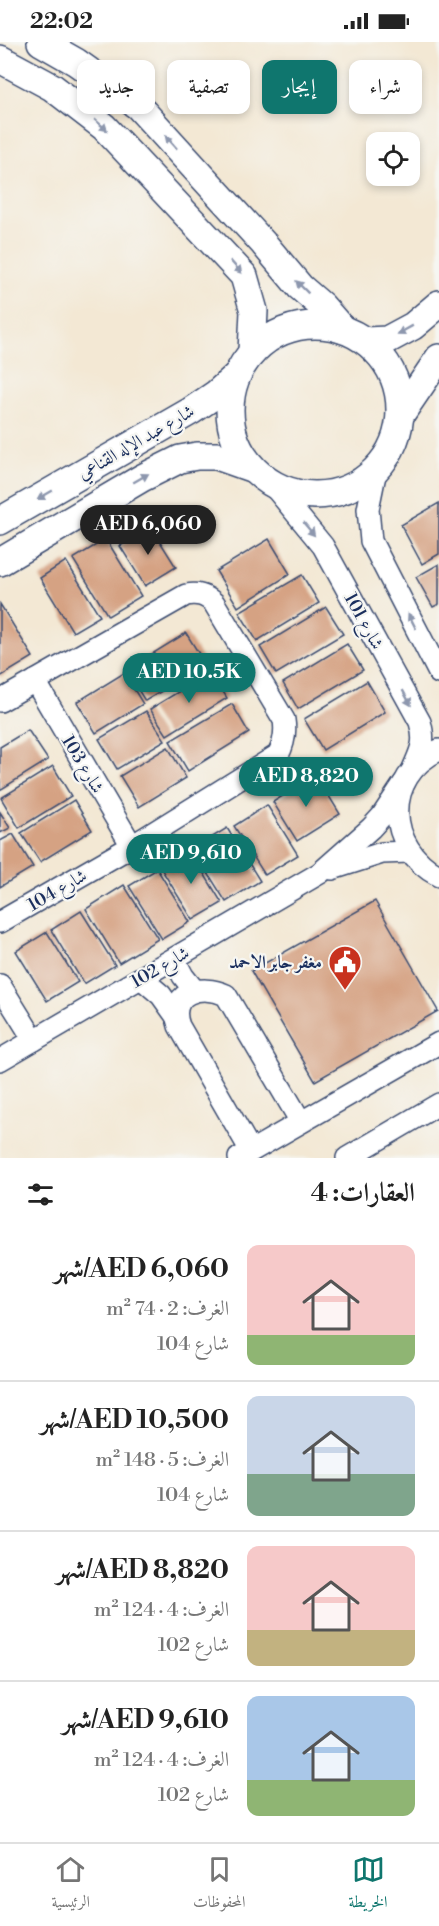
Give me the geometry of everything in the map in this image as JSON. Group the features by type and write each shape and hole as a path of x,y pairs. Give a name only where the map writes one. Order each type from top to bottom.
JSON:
{"main road":[{"path":"41,42 76,62 138,106 264,244 300,287 354,335 385,361 397,387 400,414 393,445 376,470 358,484 337,492 315,495 293,493 262,476 238,447 230,424 230,399 236,376 252,352 271,337 294,327 318,325 354,335 387,340 413,326 439,304"},
{"path":"0,59 52,87 104,127 244,276 254,311 252,352"},
{"path":"400,414 439,358"},
{"name":"شارع عبد الإله القناعي","path":"0,521 190,411 216,394 236,376"},
{"name":"شارع عبد الإله القناعي","path":"0,561 148,474 180,459 217,456 262,476"}],"street":[{"path":"376,470 368,509 372,541 439,673"},
{"name":"شارع 101","path":"262,476 323,546 420,722 423,746 408,776"},
{"name":"شارع 104","path":"0,701 186,595 202,595 214,603 284,720 285,735 278,755 132,846 0,922"},
{"name":"شارع 103","path":"34,681 132,846"},
{"path":"439,750 422,760 408,776 399,797 398,811 403,840 410,852 418,862 439,876"},
{"name":"شارع 102","path":"0,1060 320,873 372,828 408,776"},
{"name":"شارع 102","path":"320,873 370,855 391,851 410,852"},
{"path":"174,959 183,976 195,991"},
{"path":"141,978 161,995 176,1016 244,1154 439,1043"},
{"path":"0,985 34,1040"},
{"path":"176,1016 177,1005 181,999 195,991 215,990 226,995 301,1122"},
{"path":"347,1158 439,1104"}],"building":[{"path":"439,503 439,554 422,564 401,525"},
{"path":"151,527 176,567 145,586 120,546"},
{"path":"106,539 141,596 108,616 73,559"},
{"path":"269,539 290,574 238,607 216,571"},
{"path":"66,561 100,616 73,632 40,578"},
{"path":"439,564 439,604 433,607 416,577"},
{"path":"302,575 319,603 257,641 239,612"},
{"path":"0,604 33,657 0,677"},
{"path":"326,607 343,634 276,674 260,647"},
{"path":"186,633 206,665 145,701 126,670"},
{"path":"347,644 363,670 298,709 283,683"},
{"path":"211,672 227,698 167,735 150,709"},
{"path":"124,673 143,704 96,733 77,702"},
{"path":"367,681 385,712 323,750 304,719"},
{"path":"232,704 249,733 188,771 170,741"},
{"path":"146,711 165,740 117,769 99,739"},
{"path":"28,730 48,760 0,790 0,747"},
{"path":"168,747 186,778 139,807 120,776"},
{"path":"53,766 71,796 19,828 1,798"},
{"path":"316,775 340,814 297,841 273,802"},
{"path":"74,800 92,830 40,862 21,833"},
{"path":"267,805 298,855 265,875 234,826"},
{"path":"0,812 10,828 0,833"},
{"path":"227,828 260,881 226,902 193,849"},
{"path":"13,834 33,867 0,887 0,841"},
{"path":"189,849 222,903 193,920 160,867"},
{"path":"157,869 190,922 162,939 129,886"},
{"path":"124,885 158,939 119,963 86,909"},
{"name":"مغفر جابر الاحمد","path":"375,901 438,1011 315,1081 251,971"},
{"path":"81,911 115,965 84,984 51,930"},
{"path":"47,932 78,982 47,1001 16,951"}],"place":[{"name":"مغفر جابر الاحمد","path":"345,991"}]}
